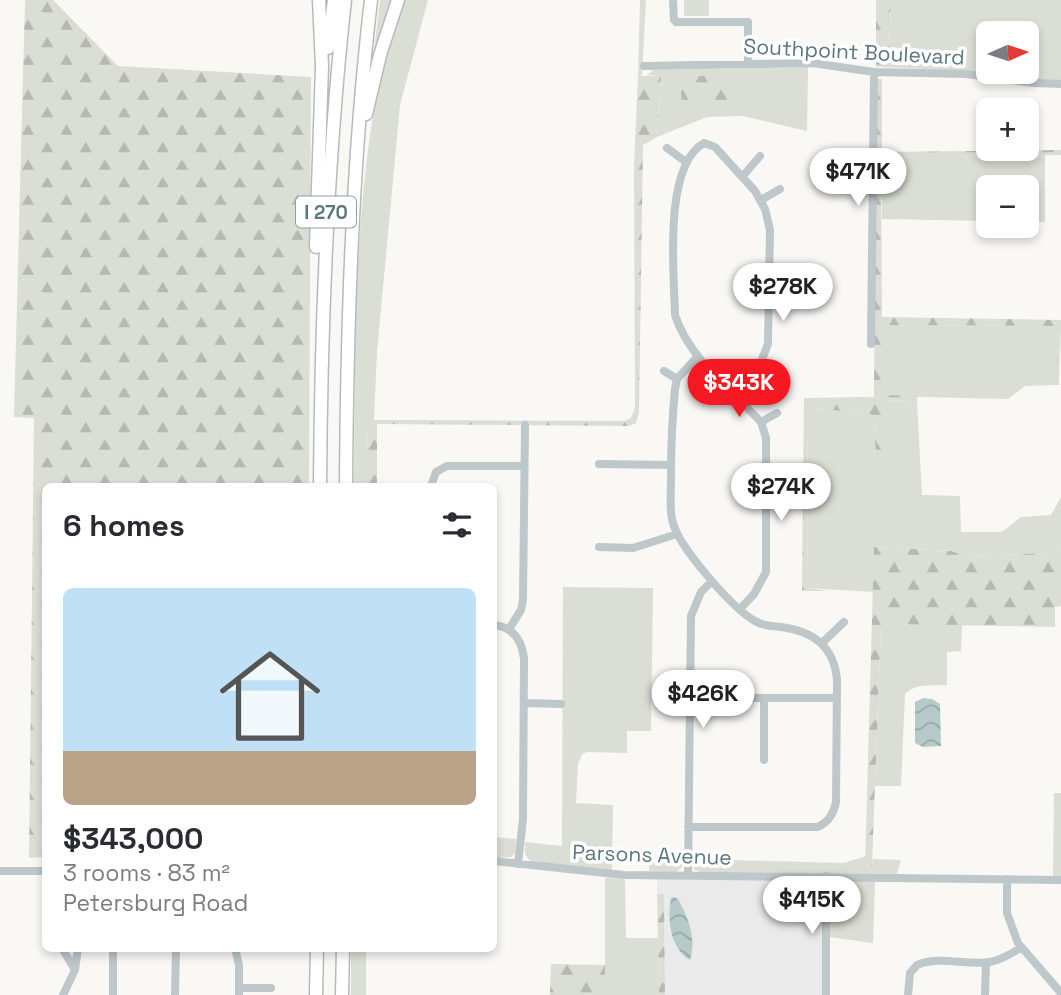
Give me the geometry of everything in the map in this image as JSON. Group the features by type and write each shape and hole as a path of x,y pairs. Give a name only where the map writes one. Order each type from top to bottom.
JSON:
{"highway":[{"path":"319,0 322,42 316,255 320,387"},
{"path":"318,175 334,0"},
{"name":"I 270","path":"320,483 320,387 327,193 345,0"},
{"name":"I 270","path":"346,483 348,320 354,187 371,0"},
{"path":"354,187 373,81 398,0"},
{"path":"316,995 317,952"},
{"path":"342,952 342,995"}],"street":[{"path":"673,0 676,22 748,22 748,63"},
{"name":"Southpoint Boulevard","path":"645,66 812,63 874,72 965,74 1061,84"},
{"path":"871,344 874,72"},
{"path":"737,396 755,377 768,344 770,230 761,200 715,147 702,144 686,162 678,179 675,198 675,315 679,327 698,356 761,422 768,452 766,572 754,594 740,609"},
{"path":"667,148 686,162"},
{"path":"742,177 760,156"},
{"path":"761,200 780,189"},
{"path":"688,827 818,827 827,822 834,813 836,802 836,670 823,642 805,631 754,621 712,581 679,541 671,508 672,416 677,379 698,356"},
{"path":"664,371 677,379"},
{"path":"761,422 777,413"},
{"path":"509,629 521,610 523,600 524,425"},
{"path":"599,464 671,465"},
{"path":"432,483 436,472 451,465 524,466"},
{"path":"599,548 633,548 677,534"},
{"path":"688,875 691,616 701,592 712,581"},
{"path":"823,642 844,622"},
{"path":"497,626 509,629 517,637 523,653 523,819 518,864"},
{"path":"689,698 837,698"},
{"path":"764,698 764,760"},
{"path":"524,703 561,704"},
{"name":"Parsons Avenue","path":"497,861 624,875 1061,880"},
{"path":"0,871 42,871"},
{"path":"826,876 826,995"},
{"path":"1007,879 1007,913 1020,948 1061,993"},
{"path":"908,995 912,969 917,965 929,961 986,963 1003,958 1020,948"},
{"path":"64,952 75,970"},
{"path":"62,995 75,970 77,952"},
{"path":"113,952 113,995"},
{"path":"175,995 176,952"},
{"path":"236,952 239,992 271,988"},
{"path":"985,995 986,963"}],"shaded area":[{"path":"657,879 818,880 822,883 824,995 665,995 664,894 657,894"}],"green space":[{"path":"25,0 53,0 118,66 311,77 309,483 42,483 42,857 29,858 34,418 14,417"},
{"path":"380,0 396,0 372,69"},
{"path":"402,0 428,0 400,105 377,352 374,420 368,420 367,458 362,470 362,483 354,483 361,223 373,119 389,41"},
{"path":"640,0 646,0 642,75 638,76"},
{"path":"684,0 709,0 709,16 684,16"},
{"path":"876,0 891,0 889,51 881,67 876,67"},
{"path":"891,0 1061,0 1061,80 1040,80 1040,21 976,21 976,72 881,67 889,51"},
{"path":"808,67 807,131 743,116 707,117 657,137 661,76 647,75 654,70"},
{"path":"638,76 661,76 657,137 643,145 639,412 636,423 629,426 377,424 377,483 362,483 362,470 367,458 368,420 624,421 631,418 635,408 634,166"},
{"path":"679,76 734,76 734,101 682,101"},
{"path":"876,79 882,79 882,152 976,151 976,156 881,158 882,317 1061,320 1061,366 1060,326 882,325 882,395 917,396 917,402 881,401 882,460 876,460 874,418 869,413 817,409 808,417 807,588 830,591 802,591 804,398 874,397"},
{"path":"1039,150 1061,150 1061,155 1039,155"},
{"path":"1039,155 1045,155 1045,222 1039,222 1039,175 976,175 976,221 882,219 881,158 976,156 976,161 1039,161"},
{"path":"882,325 1060,326 1059,385 1025,386 1008,399 882,396"},
{"path":"881,401 917,402 922,495 960,496 961,532 1002,532 1021,517 1051,515 1061,497 1061,547 1051,553 965,556 951,551 874,547 874,592 807,588 808,417 816,409 869,413 874,418 876,460 881,460"},
{"path":"874,547 951,551 966,556 1051,553 1061,547 1061,606 1055,607 1055,627 881,624 872,866 865,867"},
{"path":"563,587 653,588 651,731 627,731 627,753 587,752 582,754 578,764 576,803 613,805 612,870 540,863 529,860 525,854 525,842 562,846"},
{"path":"881,624 962,625 961,651 947,652 947,685 919,687 905,694 901,786 875,786"},
{"path":"1054,793 1061,793 1061,877 1053,876"},
{"path":"497,837 516,839 515,853 511,857 497,858"},
{"path":"866,856 866,867 872,866 873,859 901,860 897,874 700,872 694,869 693,859 844,863"},
{"path":"649,857 683,858 682,867 676,872 649,871"},
{"path":"605,878 625,879 626,938 658,938 659,995 605,995"},
{"path":"844,880 875,881 873,943 829,937 831,885"},
{"path":"657,894 664,894 665,995 659,995"},
{"path":"351,952 366,952 366,995 351,995"},
{"path":"551,964 605,965 605,995 550,995"}],"water":[{"path":"923,698 940,704 941,746 923,747 915,743 915,702"},
{"path":"674,897 682,906 690,928 690,960 683,955 674,941 670,906 671,898"}]}
